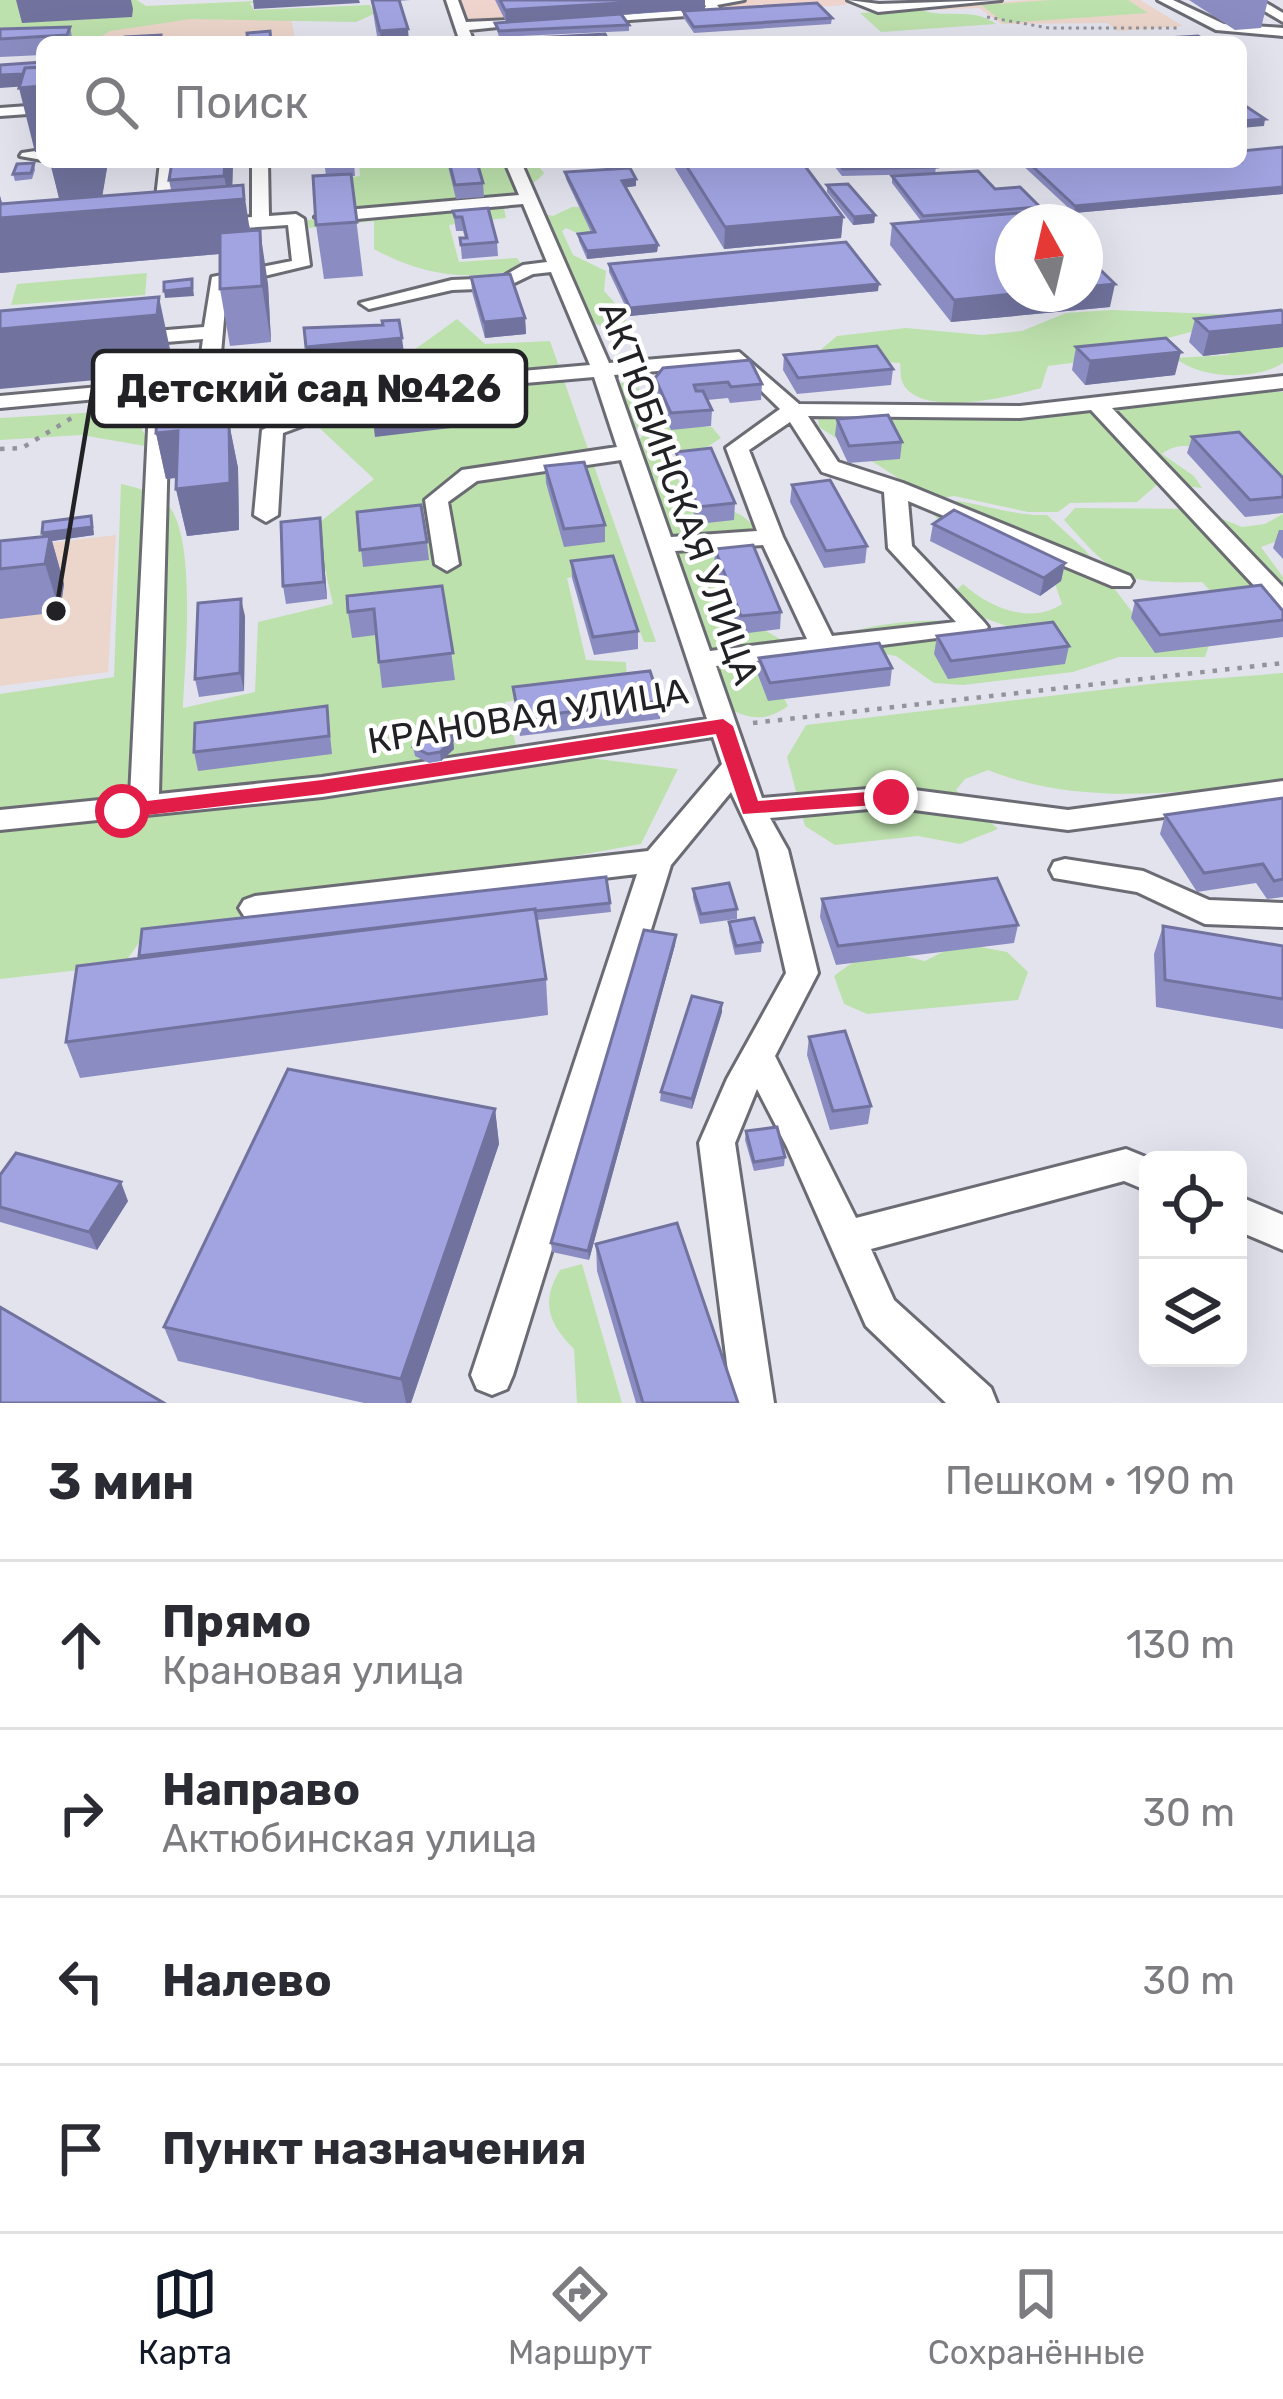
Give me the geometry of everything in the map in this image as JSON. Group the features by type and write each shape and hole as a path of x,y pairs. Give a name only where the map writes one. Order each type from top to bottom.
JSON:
{"street":[{"path":"452,0 466,36"},
{"path":"580,20 715,10 708,2 738,0"},
{"path":"854,0 878,8 994,0"},
{"path":"1164,0 1206,26 1249,34 1283,32"},
{"path":"1252,0 1283,18"},
{"path":"463,26 556,21"},
{"path":"0,112 36,115"},
{"path":"169,168 177,224"},
{"path":"260,168 261,221"},
{"name":"АКТЮБИНСКАЯ УЛИЦА","path":"516,168 602,370 751,808 773,850 802,973 717,1143 752,1403"},
{"path":"142,218 177,224 261,221 529,199"},
{"path":"208,383 218,281 301,265 296,219"},
{"path":"369,303 452,285 504,283 529,269 557,266"},
{"path":"118,340 213,332"},
{"path":"0,402 281,376 352,392 739,358 793,410 830,467 895,488 1121,581"},
{"path":"266,515 273,430 306,418 312,382"},
{"path":"823,645 771,537 736,448 793,410 1020,412 1283,382"},
{"path":"144,808 160,387"},
{"path":"1096,404 1283,602"},
{"path":"447,564 436,500 470,476 630,452"},
{"path":"700,659 975,627 900,548 895,488"},
{"path":"662,545 771,537"},
{"name":"КРАНОВАЯ УЛИЦА","path":"0,820 346,784 723,726"},
{"path":"492,1375 657,861 736,765"},
{"path":"751,808 891,797 1068,820 1283,791"},
{"path":"255,908 657,861"},
{"path":"1065,870 1143,883 1205,913 1283,915"},
{"path":"757,1056 803,1141 880,1313 976,1403"},
{"path":"846,1238 1126,1165 1139,1170"},
{"path":"1247,1218 1283,1233"}],"path":[{"path":"976,10 1000,26 1038,24 1047,30 1190,27 1176,18"},
{"name":"КРАНОВАЯ УЛИЦА","path":"723,726 1283,663"}],"shaded area":[{"path":"460,0 851,0 845,5 472,29"},
{"path":"1140,0 1183,26 1118,31 1107,23 1002,24 979,8 939,10 934,6"},
{"path":"289,9 295,36 76,36 81,22"},
{"path":"116,535 108,672 0,686 0,549"}],"green space":[{"path":"0,0 137,0 146,6 280,0 250,3 254,10 370,5 374,14 356,22 191,19 101,36 36,36 36,44 0,45"},
{"path":"1128,0 1148,13 1005,23 981,5"},
{"path":"918,9 977,16 996,24 881,32 860,13"},
{"path":"359,168 540,168 544,173 505,196 477,202 335,213 326,181 360,176"},
{"path":"503,204 506,218 449,225 459,262 517,258 524,268 484,275 428,271 392,258 374,249 374,221 309,228 306,220"},
{"path":"582,207 592,233 562,231 573,255 606,271 604,291 624,313 626,323 621,328 580,315 558,285 537,233 526,219 529,211 553,216"},
{"path":"147,273 145,295 11,305 17,284"},
{"path":"1066,313 1241,315 1168,338 1144,354 1048,366 1041,388 966,402 926,400 911,393 902,381 900,363 812,357 837,336 906,328 982,335 1022,331"},
{"path":"457,319 485,344 550,341 656,642 644,642 615,568 567,578 586,660 626,662 627,685 505,702 517,749 678,769 641,844 146,933 123,965 0,979 0,694 114,677 121,484 161,499 179,527 187,606 183,708 255,692 258,622 333,604 315,526 374,479 314,423 320,390 226,387 223,367 293,363 340,377 403,372 414,350"},
{"path":"1240,339 1283,345 1283,363 1258,373 1228,375 1199,370 1175,358 1228,355"},
{"path":"612,383 637,383 649,418 712,427 721,438 707,447 667,453 687,501 736,513 759,535 714,580 738,614 789,645 779,689 788,706 772,715 756,717 723,706 653,476 636,454 636,442 646,433 630,426"},
{"path":"1283,392 1283,492 1223,456 1190,446 1175,447 1162,454 1194,476 1202,488 1159,483 1137,502 1070,503 1058,512 1028,512 954,496 932,500 819,427 817,408 995,413"},
{"path":"132,410 151,447 81,435 0,440 0,418"},
{"path":"940,502 1047,515 1085,550 1139,621 1210,642 1205,657 1119,657 1073,672 963,685 934,683 896,656 820,643 890,624 963,622 953,651 1012,628 962,610 950,596 963,584 1011,611 1037,613 1062,604 1052,575 945,527 934,515"},
{"path":"1075,508 1198,509 1242,527 1265,524 1283,514 1283,539 1261,547 1283,577 1283,609 1215,596 1202,582 1155,582 1124,574 1097,555 1064,520"},
{"path":"1283,673 1283,780 1172,792 1096,793 1023,782 988,770 965,779 956,790 998,829 960,844 918,836 835,845 805,826 787,757 806,725"},
{"path":"960,943 1007,952 1028,972 1018,1000 867,1014 844,1004 834,976 857,961 887,954 925,961"},
{"path":"582,1264 622,1403 577,1403 574,1349 550,1313 550,1293 560,1270"}],"building":[{"path":"372,0 399,0 408,29 380,31"},
{"path":"500,0 669,0 505,10"},
{"path":"817,3 832,18 694,27 683,11"},
{"path":"621,14 629,25 499,31 495,23"},
{"path":"70,27 67,35 0,39 0,29"},
{"path":"270,31 270,36 247,36"},
{"path":"36,62 36,67 25,68 23,74 0,75 0,65"},
{"path":"36,67 36,87 19,88 25,68"},
{"path":"1247,107 1265,119 1247,120"},
{"path":"1283,147 1283,187 1097,204 1073,204 1034,168 1247,168 1247,150"},
{"path":"34,163 31,173 13,174 17,164"},
{"path":"171,168 225,168 224,176 169,180"},
{"path":"451,168 479,168 483,183 455,185"},
{"path":"630,168 636,179 622,181 658,245 587,251 578,234 595,232 565,172"},
{"path":"688,168 806,168 843,217 725,227"},
{"path":"978,171 995,189 1020,187 1037,204 995,204 995,210 923,216 892,176"},
{"path":"351,174 357,222 316,225 313,176"},
{"path":"848,184 875,215 854,217 827,185"},
{"path":"243,185 244,199 0,218 0,204"},
{"path":"488,208 497,242 461,245 460,238 467,238 462,217 455,217 453,211"},
{"path":"995,215 995,296 954,300 892,224"},
{"path":"260,230 262,286 220,289 220,233"},
{"path":"846,242 879,284 630,308 609,264"},
{"path":"510,274 525,318 484,322 471,277"},
{"path":"192,279 192,288 164,291 164,282"},
{"path":"159,297 157,315 0,329 0,311"},
{"path":"1281,310 1283,325 1209,332 1195,319"},
{"path":"399,320 402,338 306,347 304,328 383,325 382,321"},
{"path":"1166,338 1181,352 1090,361 1076,347"},
{"path":"877,346 893,369 798,378 784,355"},
{"path":"750,360 762,384 694,385 696,391 703,391 712,410 671,413 655,378 663,368"},
{"path":"207,375 206,425 229,423 230,483 176,489 178,431 156,433 159,379"},
{"path":"888,415 902,442 849,446 837,419"},
{"path":"1239,432 1283,478 1283,497 1250,500 1192,437"},
{"path":"711,448 735,503 698,507 676,452"},
{"path":"584,462 605,525 564,529 545,466"},
{"path":"830,480 867,546 826,551 792,485"},
{"path":"421,505 427,542 360,550 357,512"},
{"path":"954,510 1065,563 1044,578 933,524"},
{"path":"91,516 92,527 42,533 43,522"},
{"path":"320,518 324,582 283,586 281,522"},
{"path":"50,536 45,564 0,569 0,541"},
{"path":"753,545 781,612 741,616 715,549"},
{"path":"613,556 638,631 593,637 571,561"},
{"path":"1261,585 1283,611 1283,620 1160,635 1135,601"},
{"path":"442,586 453,653 379,662 374,609 348,612 347,596"},
{"path":"241,599 240,673 195,679 198,603"},
{"path":"1053,622 1069,646 951,661 937,636"},
{"path":"879,643 892,668 770,683 759,658"},
{"path":"650,671 660,701 519,718 513,687"},
{"path":"327,706 329,736 194,752 195,723"},
{"path":"428,727 451,732 453,740 440,752 428,754 413,747 417,732"},
{"path":"1283,798 1283,879 1274,881 1263,864 1204,873 1165,815"},
{"path":"606,877 610,903 139,956 142,929"},
{"path":"997,878 1018,925 838,946 822,899"},
{"path":"729,883 737,909 701,914 693,889"},
{"path":"535,909 546,979 66,1042 77,966"},
{"path":"754,918 762,942 736,946 729,922"},
{"path":"1163,926 1283,946 1283,999 1165,980"},
{"path":"644,930 676,935 588,1251 551,1243"},
{"path":"692,996 722,1003 692,1099 661,1092"},
{"path":"845,1031 871,1106 833,1111 809,1037"},
{"path":"288,1069 495,1109 401,1379 164,1327"},
{"path":"777,1127 785,1157 754,1162 746,1131"},
{"path":"16,1153 121,1182 89,1232 0,1207 0,1175"},
{"path":"677,1223 738,1403 643,1403 596,1244"},
{"path":"0,1307 164,1403 0,1403"}],"place":[{"name":"Детский сад №426","path":"56,611"}],"route":[{"path":"122,811 322,787 723,726 751,808 891,797"}]}
